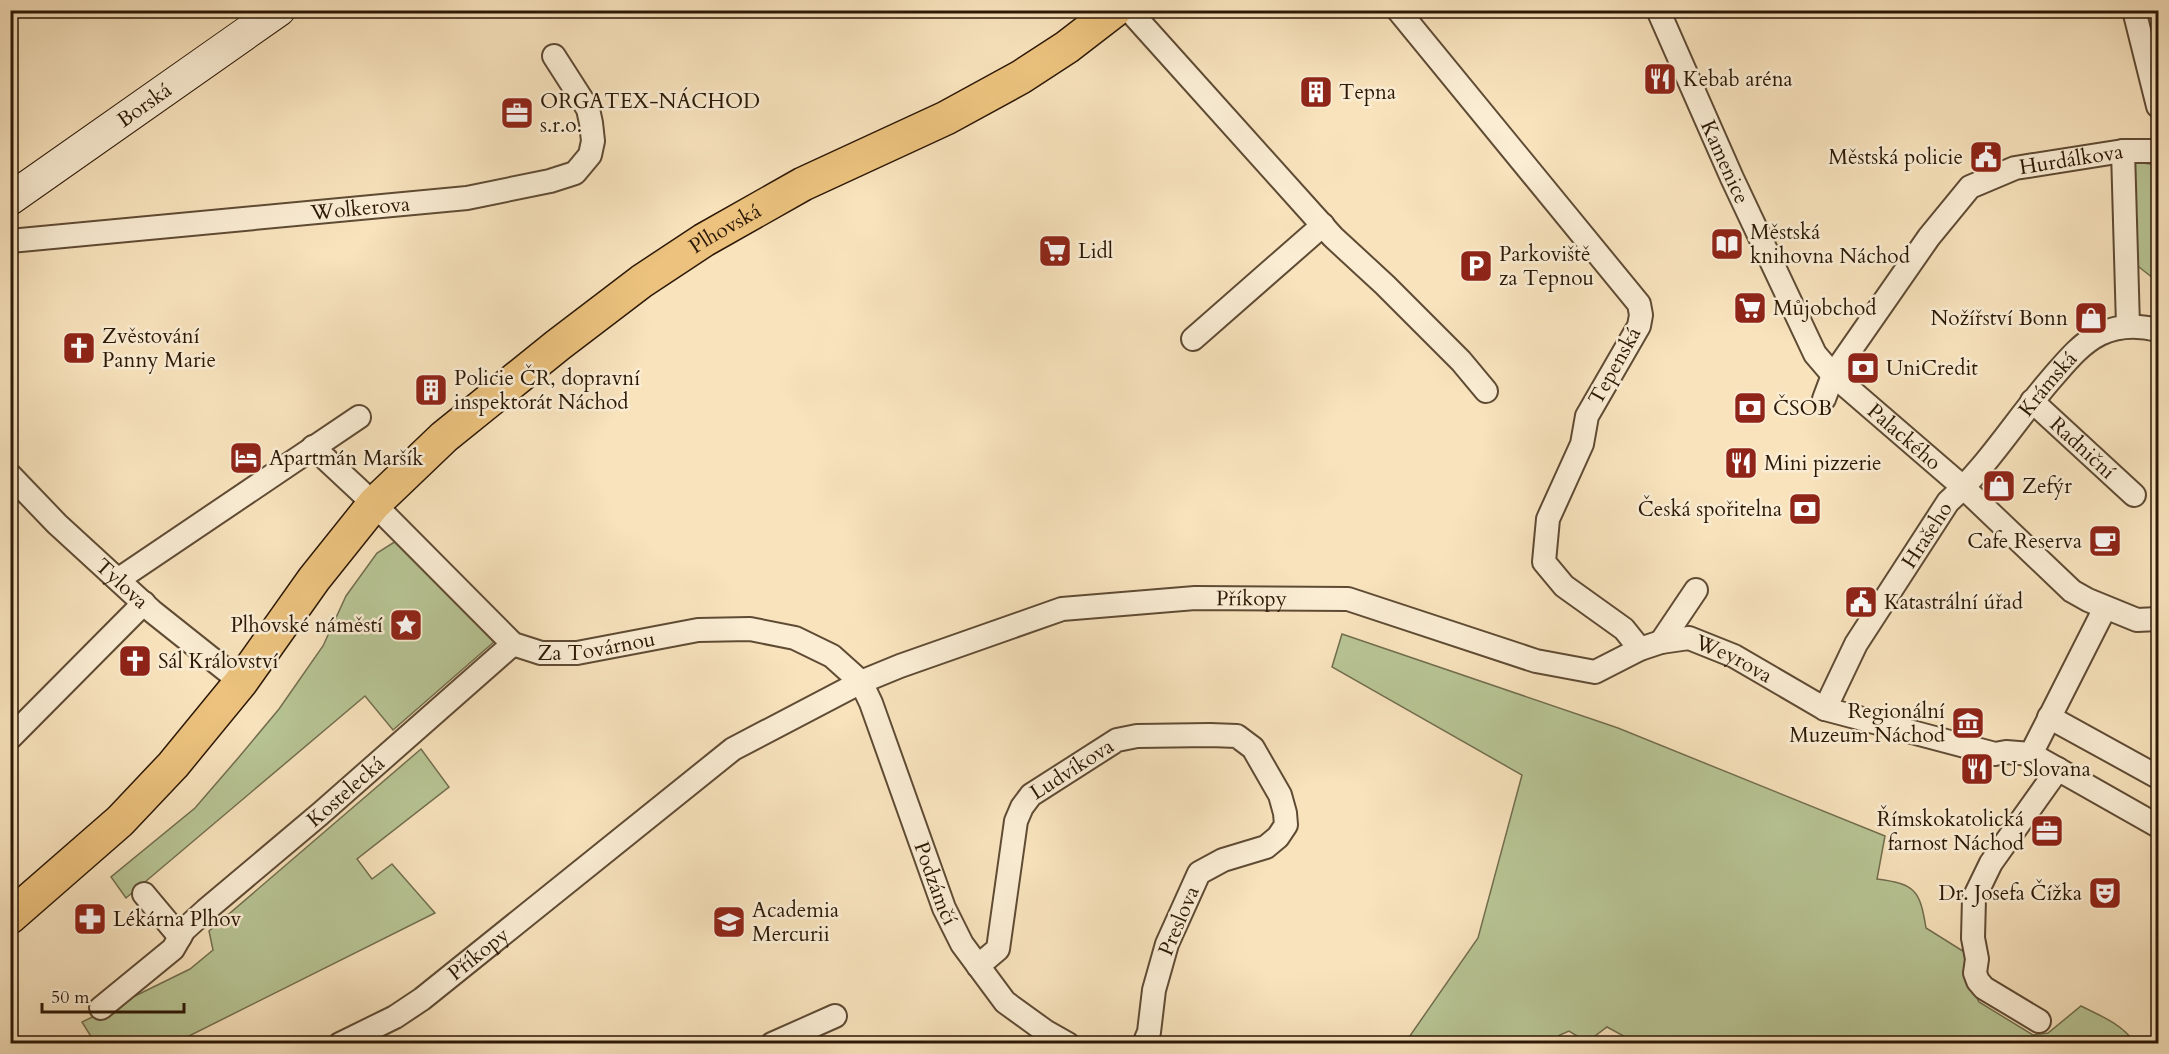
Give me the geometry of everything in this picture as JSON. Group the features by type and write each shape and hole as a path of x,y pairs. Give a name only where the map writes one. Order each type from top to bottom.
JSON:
{"main road":[{"name":"Plhovská","path":"374,504 444,437 642,281 704,240 803,184 946,118 1021,77 1067,47 1115,10"},
{"path":"10,917 120,821 173,765 241,682 314,579 374,504"}],"street":[{"name":"Borská","path":"14,190 279,10"},
{"path":"1129,10 1323,225 1461,361 1486,391"},
{"name":"Tepenská","path":"1398,10 1639,304 1640,326 1587,416 1582,444 1548,519 1544,562 1564,586 1624,629 1640,649"},
{"name":"Kamenice","path":"1658,10 1732,178 1815,354 1833,375"},
{"path":"2134,10 2158,106"},
{"name":"Wolkerova","path":"10,241 467,198 550,182 575,173 590,155 593,141 588,109 554,56"},
{"path":"2123,151 2128,326"},
{"name":"Hurdálkova","path":"1824,399 1833,375 1929,237 1970,187 2015,168 2123,151 2158,151"},
{"path":"1193,339 1323,225"},
{"name":"Krámská","path":"1964,488 2032,400 2086,343 2098,335 2128,326 2158,330"},
{"name":"Palackého","path":"1833,375 1964,488 2059,580 2078,595 2137,620 2158,619"},
{"name":"Radniční","path":"2032,400 2134,495"},
{"path":"119,579 358,417"},
{"name":"Za Továrnou","path":"313,447 374,504 513,644 541,653 577,653 698,630 750,629 805,642 832,656 861,682"},
{"name":"Tylova","path":"10,475 57,524 144,603 241,682"},
{"name":"Hrašeho","path":"1826,709 1856,644 1948,502 1964,488"},
{"path":"1661,642 1696,590"},
{"name":"Příkopy","path":"340,1044 395,1017 422,999 733,749 861,682 1062,609 1196,598 1348,599 1536,662 1595,672 1640,649"},
{"path":"10,738 144,603"},
{"path":"2105,608 2031,754 2158,826"},
{"name":"Weyrova","path":"1640,649 1661,642 1689,638 1734,656 1826,709 1995,754 2006,752 2031,754"},
{"name":"Kostelecká","path":"101,1008 173,949 184,930 206,910 320,814 513,644"},
{"name":"Podzámčí","path":"861,682 871,703 944,908 962,944 1005,1002 1045,1031 1068,1044"},
{"path":"2049,717 2158,777"},
{"name":"Ludvíkova","path":"978,966 998,949 1016,821 1022,807 1032,795 1098,751 1117,740 1137,736 1237,736 1253,748 1274,781"},
{"path":"2039,1021 1984,988 1978,981 1973,938 1974,898 1991,863 2058,769"},
{"name":"Preslova","path":"1144,1044 1149,1032 1154,990 1167,944 1199,873 1223,860 1266,847 1278,837 1286,825 1283,804 1274,781"},
{"path":"144,894 180,937"},
{"path":"772,1044 835,1016"}],"green space":[{"path":"2129,163 2158,165 2158,282 2130,260"},
{"path":"396,541 495,641 393,730 365,696 126,898 111,877 195,808 239,757 279,709 323,646 346,596 377,553"},
{"path":"1342,634 1618,728 1885,836 1877,879 1908,887 1918,898 1926,928 1966,953 1967,978 1979,1002 2033,1035 2048,1033 2081,1006 2117,1026 2135,1043 1632,1044 1633,1041 1607,1027 1587,1042 1569,1031 1549,1043 1405,1043 1478,938 1522,775 1332,667"},
{"path":"421,749 449,787 357,859 372,879 392,864 435,913 175,1043 95,1043 82,1022 190,969 213,950 209,931"}],"place":[{"name":"Kebab aréna","path":"1660,79"},
{"name":"Tepna","path":"1316,92"},
{"name":"ORGATEX-NÁCHOD s.r.o.","path":"517,113"},
{"name":"Městská policie","path":"1986,157"},
{"name":"Městská knihovna Náchod","path":"1727,244"},
{"name":"Lidl","path":"1055,251"},
{"name":"Parkoviště za Tepnou","path":"1476,266"},
{"name":"Můjobchod","path":"1750,308"},
{"name":"Nožířství Bonn","path":"2091,318"},
{"name":"Zvěstování Panny Marie","path":"79,348"},
{"name":"UniCredit","path":"1863,368"},
{"name":"Policie ČR, dopravní inspektorát Náchod","path":"431,390"},
{"name":"ČSOB","path":"1750,408"},
{"name":"Apartmán Maršík","path":"246,458"},
{"name":"Mini pizzerie","path":"1741,463"},
{"name":"Zefýr","path":"1999,486"},
{"name":"Česká spořitelna","path":"1805,509"},
{"name":"Cafe Reserva","path":"2105,541"},
{"name":"Katastrální úřad","path":"1861,602"},
{"name":"Plhovské náměstí","path":"406,625"},
{"name":"Sál Království","path":"135,661"},
{"name":"Regionální Muzeum Náchod","path":"1968,723"},
{"name":"U Slovana","path":"1977,769"},
{"name":"Římskokatolická farnost Náchod","path":"2047,831"},
{"name":"Dr. Josefa Čížka","path":"2105,893"},
{"name":"Lékárna Plhov","path":"90,919"},
{"name":"Academia Mercurii","path":"729,922"}]}
